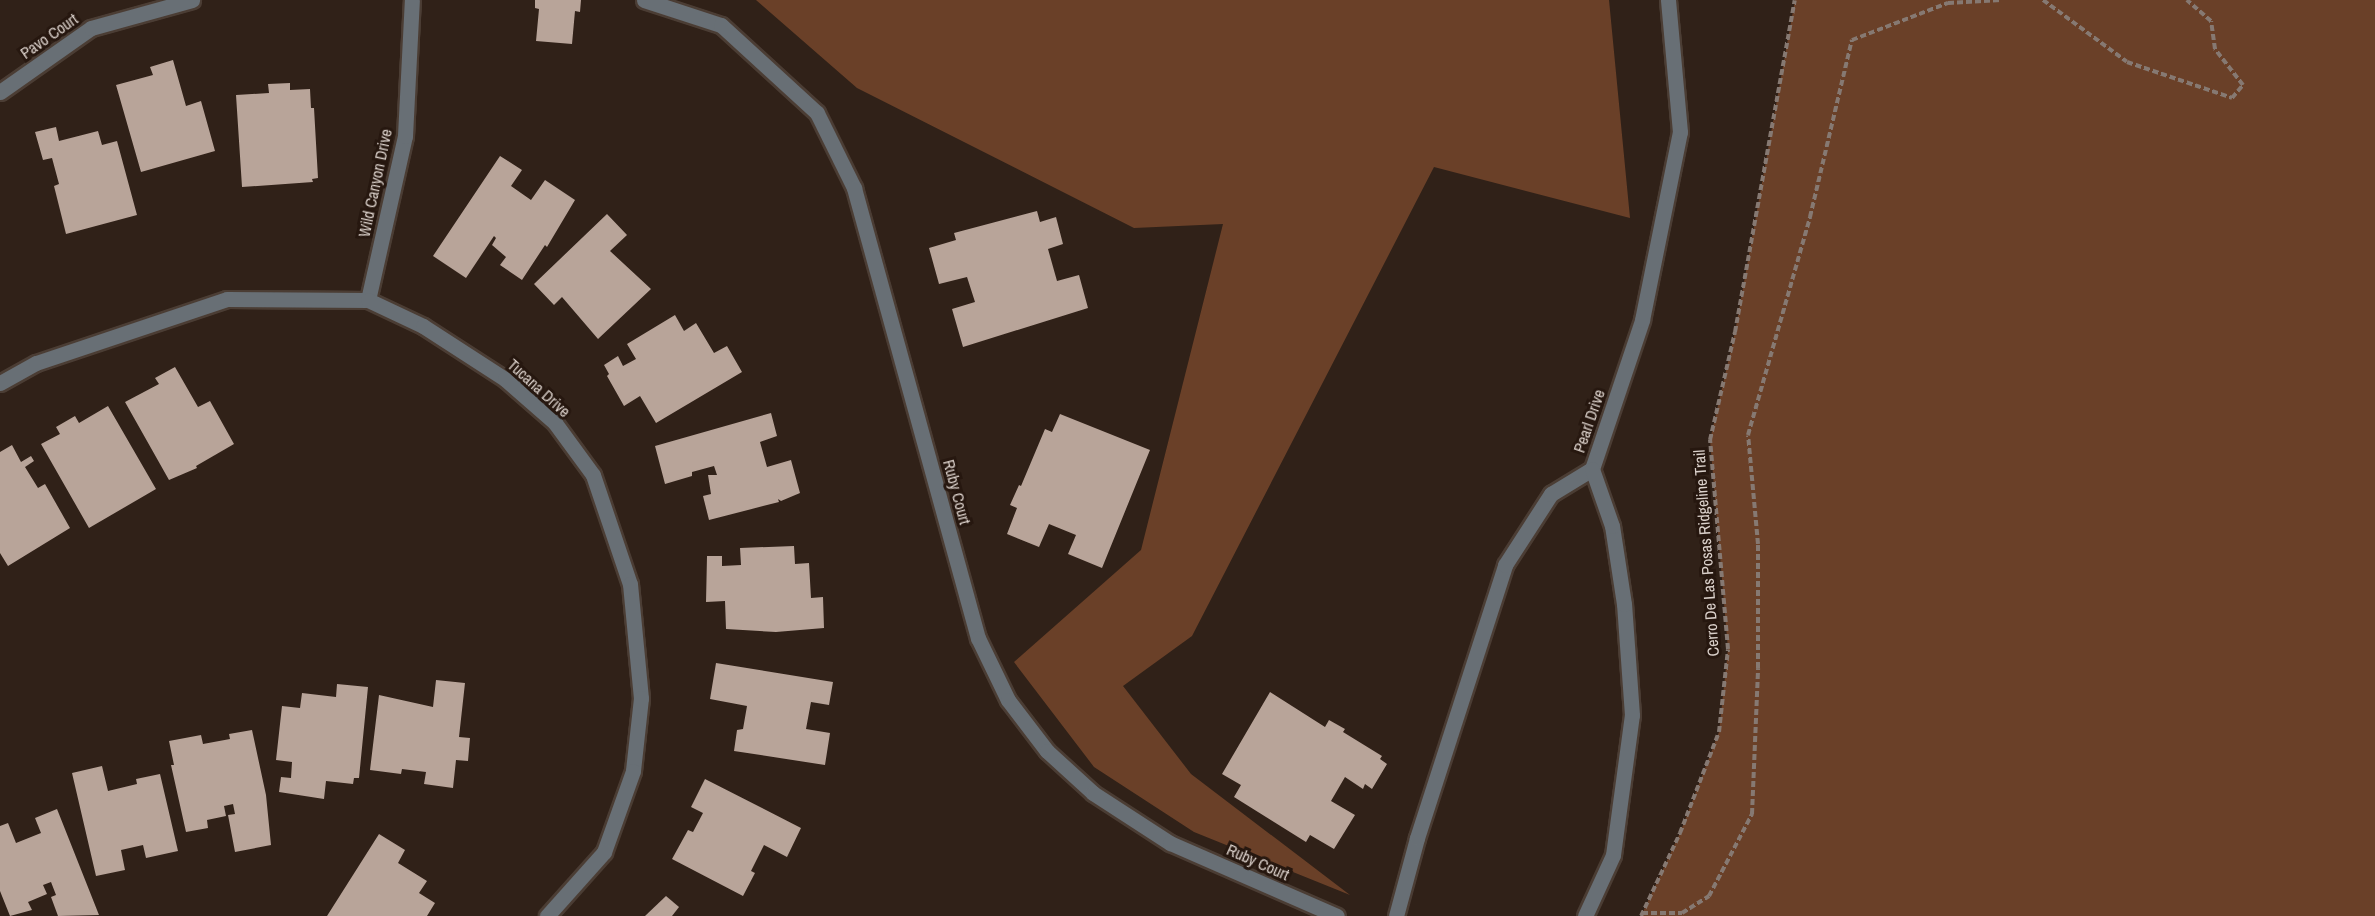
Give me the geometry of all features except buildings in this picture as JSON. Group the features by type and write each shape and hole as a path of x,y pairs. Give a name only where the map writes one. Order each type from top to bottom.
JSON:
{"street":[{"name":"Pavo Court","path":"0,92 91,28 192,0"},
{"name":"Wild Canyon Drive","path":"368,300 405,136 412,0"},
{"name":"Ruby Court","path":"644,0 721,26 817,113 854,188 978,638 1008,700 1047,751 1093,793 1170,843 1337,916"},
{"name":"Pearl Drive","path":"1395,916 1417,838 1505,565 1551,494 1592,469 1642,320 1680,132 1668,0"},
{"name":"Tucana Drive","path":"0,382 36,363 227,299 368,300 423,326 505,379 555,423 593,476 630,584 640,698 633,771 604,852 547,916"},
{"path":"1585,916 1613,855 1632,715 1624,604 1612,526 1592,469"}],"path":[{"name":"Cerro De Las Posas Ridgeline Trail","path":"1641,915 1680,833 1719,732 1728,650 1710,440 1735,332 1794,0"},
{"path":"1641,915 1682,913 1709,896 1752,814 1758,668 1758,544 1748,435 1810,217 1852,40 1948,3 2001,0"},
{"path":"2043,0 2127,63 2232,98 2243,85 2215,50 2211,21 2187,0"}],"shaded area":[{"path":"756,0 1609,0 1630,218 1434,167 1192,636 1123,686 1191,774 1350,895 1194,832 1094,767 1014,662 1141,550 1223,224 1134,228 857,88"},
{"path":"1795,0 2375,0 2375,916 1641,916 1680,833 1719,732 1728,649 1710,440 1735,332"}]}
